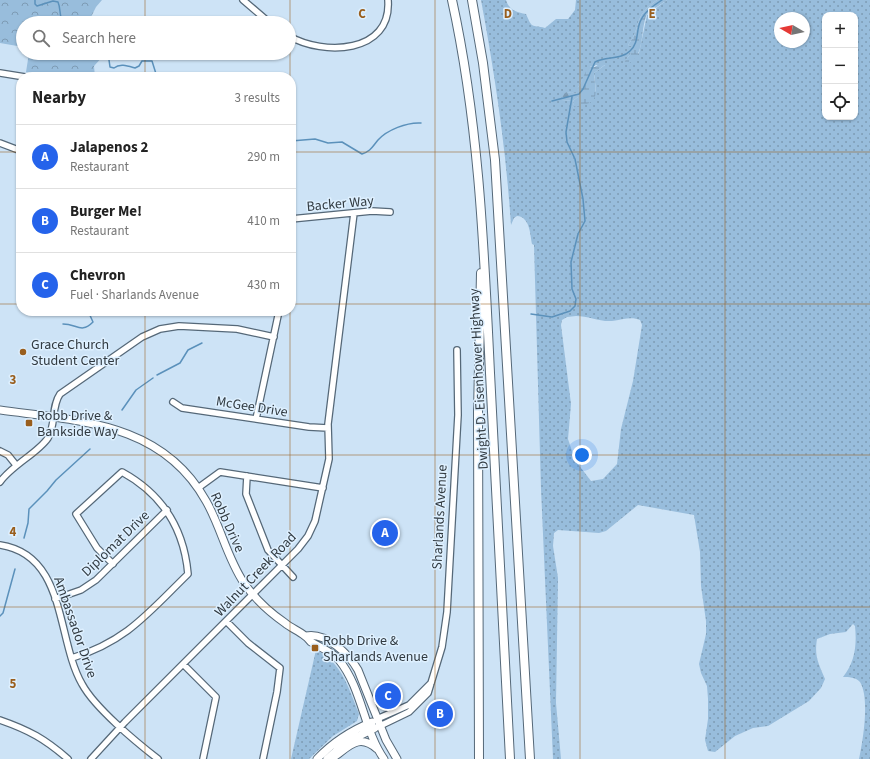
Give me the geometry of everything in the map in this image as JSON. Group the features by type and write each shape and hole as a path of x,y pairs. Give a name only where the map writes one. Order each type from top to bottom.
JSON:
{"highway":[{"name":"Dwight D. Eisenhower Highway","path":"452,0 462,49 474,129 483,236 510,759"},
{"name":"Dwight D. Eisenhower Highway","path":"472,0 483,63 495,160 530,759"},
{"path":"479,759 478,412 480,278 483,236"},
{"path":"475,759 479,738"}],"main road":[{"name":"Robb Drive","path":"0,410 102,425 142,439 174,462 198,488 212,512 237,572 253,594 273,615 306,636 311,642 335,656 346,670 379,751 384,759"},
{"name":"Robb Drive","path":"306,636 315,636 327,641 350,658 358,670 389,747 398,759"},
{"name":"Sharlands Avenue","path":"317,759 339,739 379,723"},
{"name":"Sharlands Avenue","path":"328,759 340,746 370,726"},
{"path":"331,759 349,746 359,742 369,743 379,751"}],"street":[{"path":"243,0 262,16"},
{"path":"296,39 318,46 339,47 362,44 372,38 385,22 388,0"},
{"path":"0,73 16,76"},
{"path":"0,143 16,149"},
{"name":"Backer Way","path":"296,219 354,213 390,212"},
{"name":"Walnut Creek Road","path":"90,759 121,726 282,566 308,536 315,521 330,453 328,428 354,213"},
{"path":"256,419 278,316"},
{"path":"0,482 16,465 45,441 50,433 55,402 64,390 142,337 160,329 178,326 237,328 274,336"},
{"name":"Sharlands Avenue","path":"379,723 403,716 428,694 442,645 447,612 458,415 457,350"},
{"name":"McGee Drive","path":"174,402 182,408 309,427 328,428"},
{"path":"0,451 8,455 16,465"},
{"path":"72,658 101,648 122,636 141,621 188,574 182,541 167,510 151,492 122,472 76,514 97,548 113,564"},
{"path":"198,488 220,472 323,488"},
{"path":"247,476 245,490 268,550 293,577"},
{"name":"Diplomat Drive","path":"55,599 72,594 89,586 167,510"},
{"name":"Ambassador Drive","path":"0,546 18,551 35,562 46,576 55,599 77,673 86,692 99,706 158,759"},
{"path":"226,621 248,643 280,668 278,692 263,759"},
{"path":"183,664 216,696 209,736 203,759"},
{"path":"0,720 34,733 53,746 68,759"}],"green space":[{"path":"0,0 102,0 92,16 16,16 16,46 0,43"},
{"path":"481,0 506,0 513,10 526,14 533,26 545,28 556,19 568,19 575,10 576,0 657,0 649,6 640,17 635,32 628,45 631,46 631,53 623,64 639,53 647,15 667,0 870,0 870,759 859,759 865,719 865,698 863,689 860,682 856,679 843,677 853,659 856,633 855,626 853,624 846,632 830,634 817,639 817,656 825,679 821,688 809,701 768,726 753,728 735,736 715,752 708,751 705,740 708,719 707,686 699,664 706,634 706,621 701,586 700,552 694,515 638,505 606,531 599,533 558,530 554,533 553,546 558,578 556,703 561,759 553,759 541,489 534,245 532,244 529,227 525,219 517,216 514,218 511,225 503,140","holes":["605,65 594,73 596,91 583,105 578,105 572,108 574,103 573,101 562,100 567,92 572,93 576,91 590,66","576,316 608,321 633,318 640,320 642,325 633,381 621,429 617,464 603,479 591,481 575,460 568,439 571,404 561,325 562,320 567,317"]},
{"path":"657,0 667,0 647,14 639,52 630,63 622,65 631,53 631,46 628,45 635,32 640,17 649,6"},
{"path":"28,60 100,60 94,66 95,72 26,72"},
{"path":"599,64 606,64 594,73 596,91 594,99 587,104 571,109 574,103 573,101 579,96 579,94 572,93 579,86 589,65 591,67 595,67"},
{"path":"567,92 579,94 579,96 573,101 562,100 561,95"},
{"path":"316,650 325,655 344,677 359,714 357,721 333,736 309,759 291,759"}],"waterway":[{"path":"35,0 35,4 37,6 53,1 58,2 61,16"},
{"path":"552,101 579,94 583,89 595,62 622,56 630,51 635,44 642,18 649,10 662,0"},
{"path":"109,60 110,67 114,68 121,65 135,68 139,66 142,61 152,61 155,72"},
{"path":"531,314 552,317 570,311 575,306 576,299 572,289 571,262 578,234 585,221 583,199 575,159 567,142 566,132 572,97"},
{"path":"296,141 315,139 328,143 342,142 362,154 369,150 382,136 392,130 404,125 421,123"},
{"path":"63,324 68,324 79,328 89,326 93,322 90,316"},
{"path":"157,375 180,363 188,350 202,343"},
{"path":"122,410 136,390 153,378"},
{"path":"24,538 28,523 29,509 56,480 90,449"},
{"path":"0,616 3,613 15,569"}],"place":[{"name":"Grace Church Student Center","path":"23,352"},
{"name":"Robb Drive & Bankside Way","path":"29,423"},
{"name":"Jalapenos 2","path":"385,533"},
{"name":"Robb Drive & Sharlands Avenue","path":"315,648"},
{"name":"Chevron","path":"388,696"},
{"name":"Burger Me!","path":"440,714"}]}
